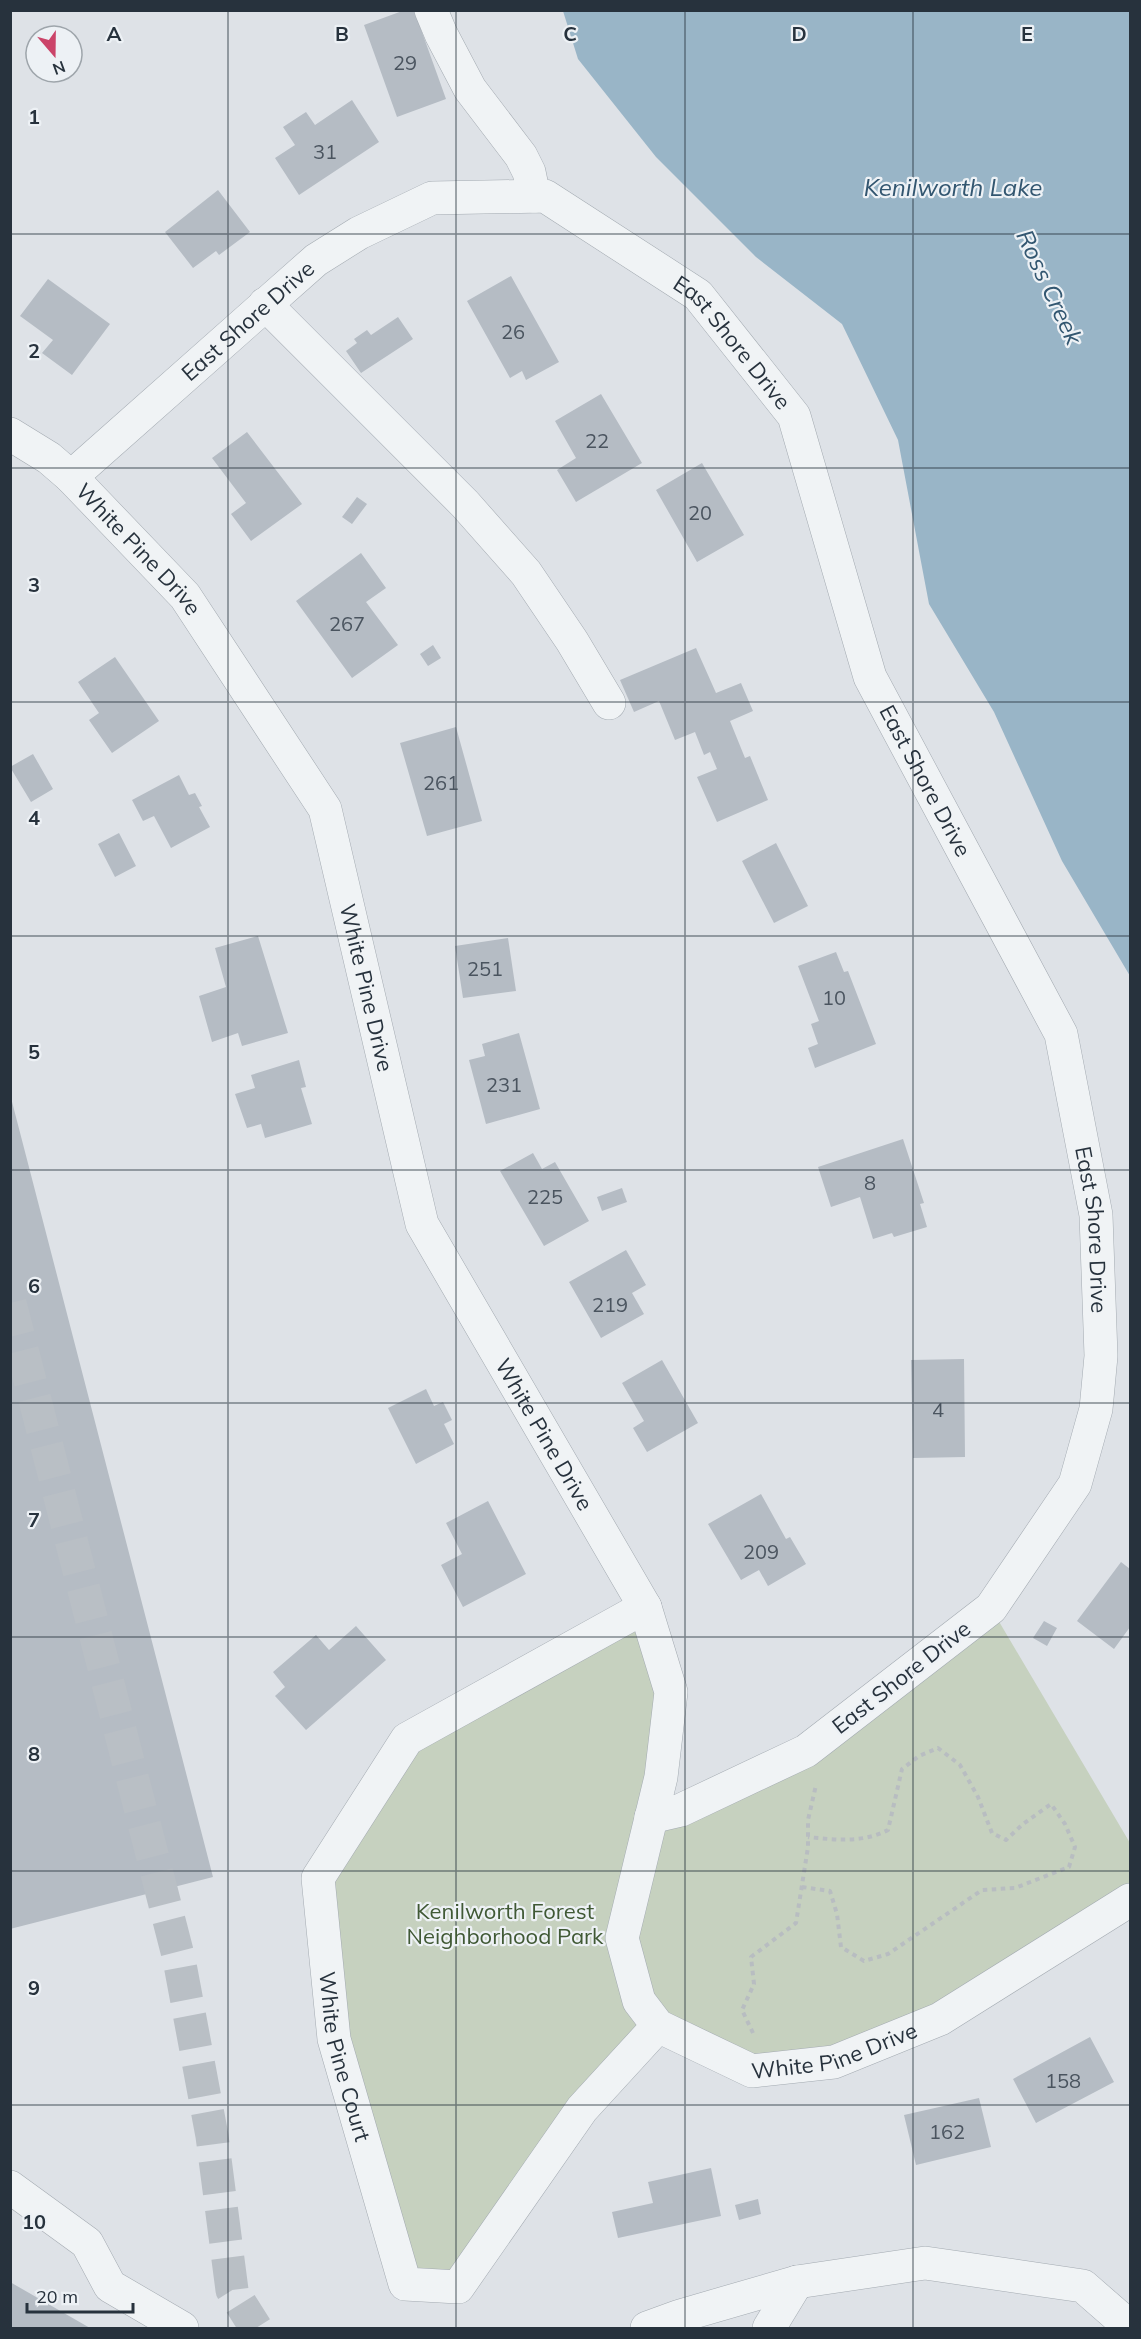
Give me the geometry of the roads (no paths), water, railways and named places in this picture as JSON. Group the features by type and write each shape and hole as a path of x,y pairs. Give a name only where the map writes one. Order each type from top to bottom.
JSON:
{"street":[{"path":"431,10 470,89 521,156 529,172 534,196"},
{"name":"East Shore Drive","path":"71,477 316,260 359,233 432,198 545,196 698,295 794,416 870,677 1061,1034 1094,1204 1101,1356 1096,1409 1075,1485 991,1608 806,1751 681,1810 651,1818"},
{"path":"265,304 465,504 526,573 572,641 609,703"},
{"name":"White Pine Drive","path":"10,434 49,458 71,477 185,596 325,809 422,1224 645,1606 671,1692 662,1777 622,1938 639,2001 658,2026 752,2071 834,2062 940,2019 1131,1900"},
{"name":"White Pine Court","path":"645,1606 407,1739 318,1878 334,2039 405,2284 458,2287 582,2109 658,2026"},
{"path":"10,2187 87,2243 110,2286 182,2328"},
{"path":"647,2328 797,2282 925,2263 1083,2286 1131,2327"},
{"path":"769,2328 797,2282"}],"water":[{"name":"Kenilworth Lake","path":"563,11 1130,11 1130,976 1062,861 994,712 929,604 898,440 842,324 756,257 656,157 578,59"}],"tunnel":[{"path":"10,1303 179,1959 212,2136 232,2290 256,2328"}],"water label":[{"name":"Ross Creek","path":"1050,287"}],"park label":[{"name":"Kenilworth Forest Neighborhood Park","path":"505,1924"}]}
